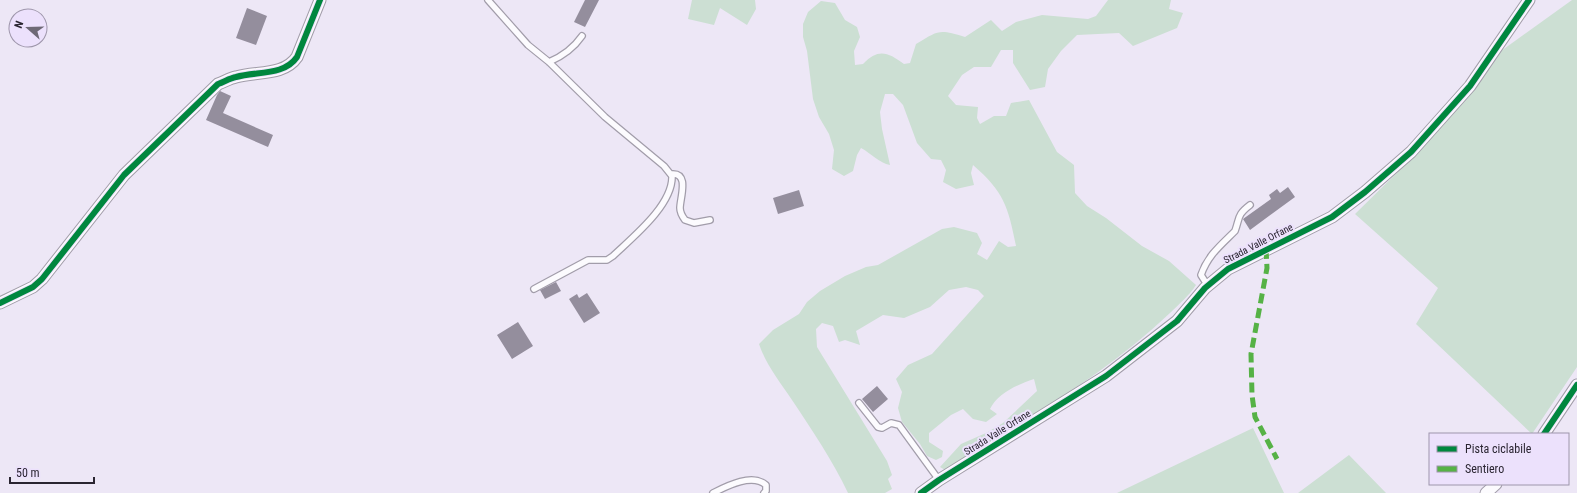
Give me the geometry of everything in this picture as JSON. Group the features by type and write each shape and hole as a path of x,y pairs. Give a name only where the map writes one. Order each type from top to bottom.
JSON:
{"street":[{"path":"0,303 33,286 42,279 124,175 218,84 235,77 285,69 292,64 297,56 320,0"},
{"name":"Strada Valle Orfane","path":"921,493 939,480 1106,376 1177,321 1208,286 1228,269 1248,257 1332,217 1365,192 1411,152 1470,86 1529,0"},
{"path":"1545,433 1577,385"},
{"path":"1486,493 1495,485"}],"lane":[{"path":"488,0 523,40 549,62 594,107 664,166 671,174 672,183 662,206 613,256 607,260 588,260 534,289"},
{"path":"549,62 567,53 582,36"},
{"path":"671,174 680,176 683,183 680,209 685,220 694,223 710,220"},
{"path":"1208,286 1200,275 1206,262 1214,250 1236,231 1237,219 1241,212 1250,205"},
{"path":"859,403 878,427 882,428 891,423 899,425 939,480"},
{"path":"713,493 727,486 755,480 766,485 766,491 764,493"}],"green space":[{"path":"692,0 755,0 756,9 747,25 720,8 714,25 688,19"},
{"path":"1108,0 1171,0 1169,9 1183,13 1177,28 1133,46 1119,33 1077,35 1061,51 1048,69 1045,87 1030,90 1013,63 1013,50 1001,50 991,67 974,67 962,75 948,96 956,105 978,107 977,118 980,124 994,116 1006,116 1011,103 1029,100 1057,152 1074,165 1075,193 1087,206 1106,218 1142,246 1169,261 1196,285 1170,313 1145,336 1090,378 1033,416 945,470 940,467 961,444 986,433 1003,423 1037,391 1034,379 1009,390 993,403 990,409 997,414 986,422 973,419 963,409 951,415 929,433 929,442 943,451 942,457 936,460 927,456 920,444 902,422 898,408 902,392 896,379 908,365 932,354 984,296 978,290 966,287 949,290 930,307 904,318 883,315 856,331 860,345 845,340 839,342 833,326 822,323 816,329 817,347 887,461 892,475 888,479 892,489 885,493 848,493 822,446 769,366 759,344 773,330 799,314 807,302 820,291 845,276 866,267 878,265 942,229 954,227 977,233 982,243 977,254 987,260 999,241 1008,247 1016,246 1007,210 992,183 973,165 971,173 974,185 956,189 943,182 946,170 941,160 931,159 917,143 903,105 893,94 885,94 880,112 890,165 879,160 861,148 857,155 853,171 844,176 832,169 834,150 829,134 819,117 813,99 807,51 803,37 803,24 808,12 821,1 835,3 845,20 857,27 860,37 854,51 855,65 863,64 868,59 878,54 888,55 904,64 910,63 916,44 939,32 965,37 991,20 1002,31 1016,22 1042,15 1088,19 1096,16"},
{"path":"1572,0 1577,0 1577,367 1533,433 1416,324 1438,288 1355,214 1414,156 1501,51"},
{"path":"1253,428 1284,493 1117,493"},
{"path":"1349,455 1386,493 1298,493"}],"building":[{"path":"585,0 599,0 585,27 574,22"},
{"path":"247,8 267,16 256,45 236,38"},
{"path":"220,91 231,96 223,113 273,135 268,147 206,120"},
{"path":"1288,187 1295,197 1250,230 1243,219 1271,199 1269,195 1277,189 1280,193"},
{"path":"799,190 804,206 778,214 773,198"},
{"path":"556,282 561,291 545,299 540,290"},
{"path":"587,293 600,313 584,323 569,299 577,294 579,298"},
{"path":"518,322 533,346 512,359 497,335"},
{"path":"877,386 888,399 873,412 862,399"}],"marked path":[{"path":"1266,249 1267,268 1251,354 1252,395 1255,417 1277,459"}],"cycle path":[{"path":"0,303 33,287 42,279 124,175 218,84 244,75 278,70 292,63 297,57 320,0"},
{"path":"921,493 939,480 1106,376 1177,321 1205,288 1228,269 1332,217 1365,192 1411,152 1470,86 1529,0"},
{"path":"1545,433 1577,385"}]}
